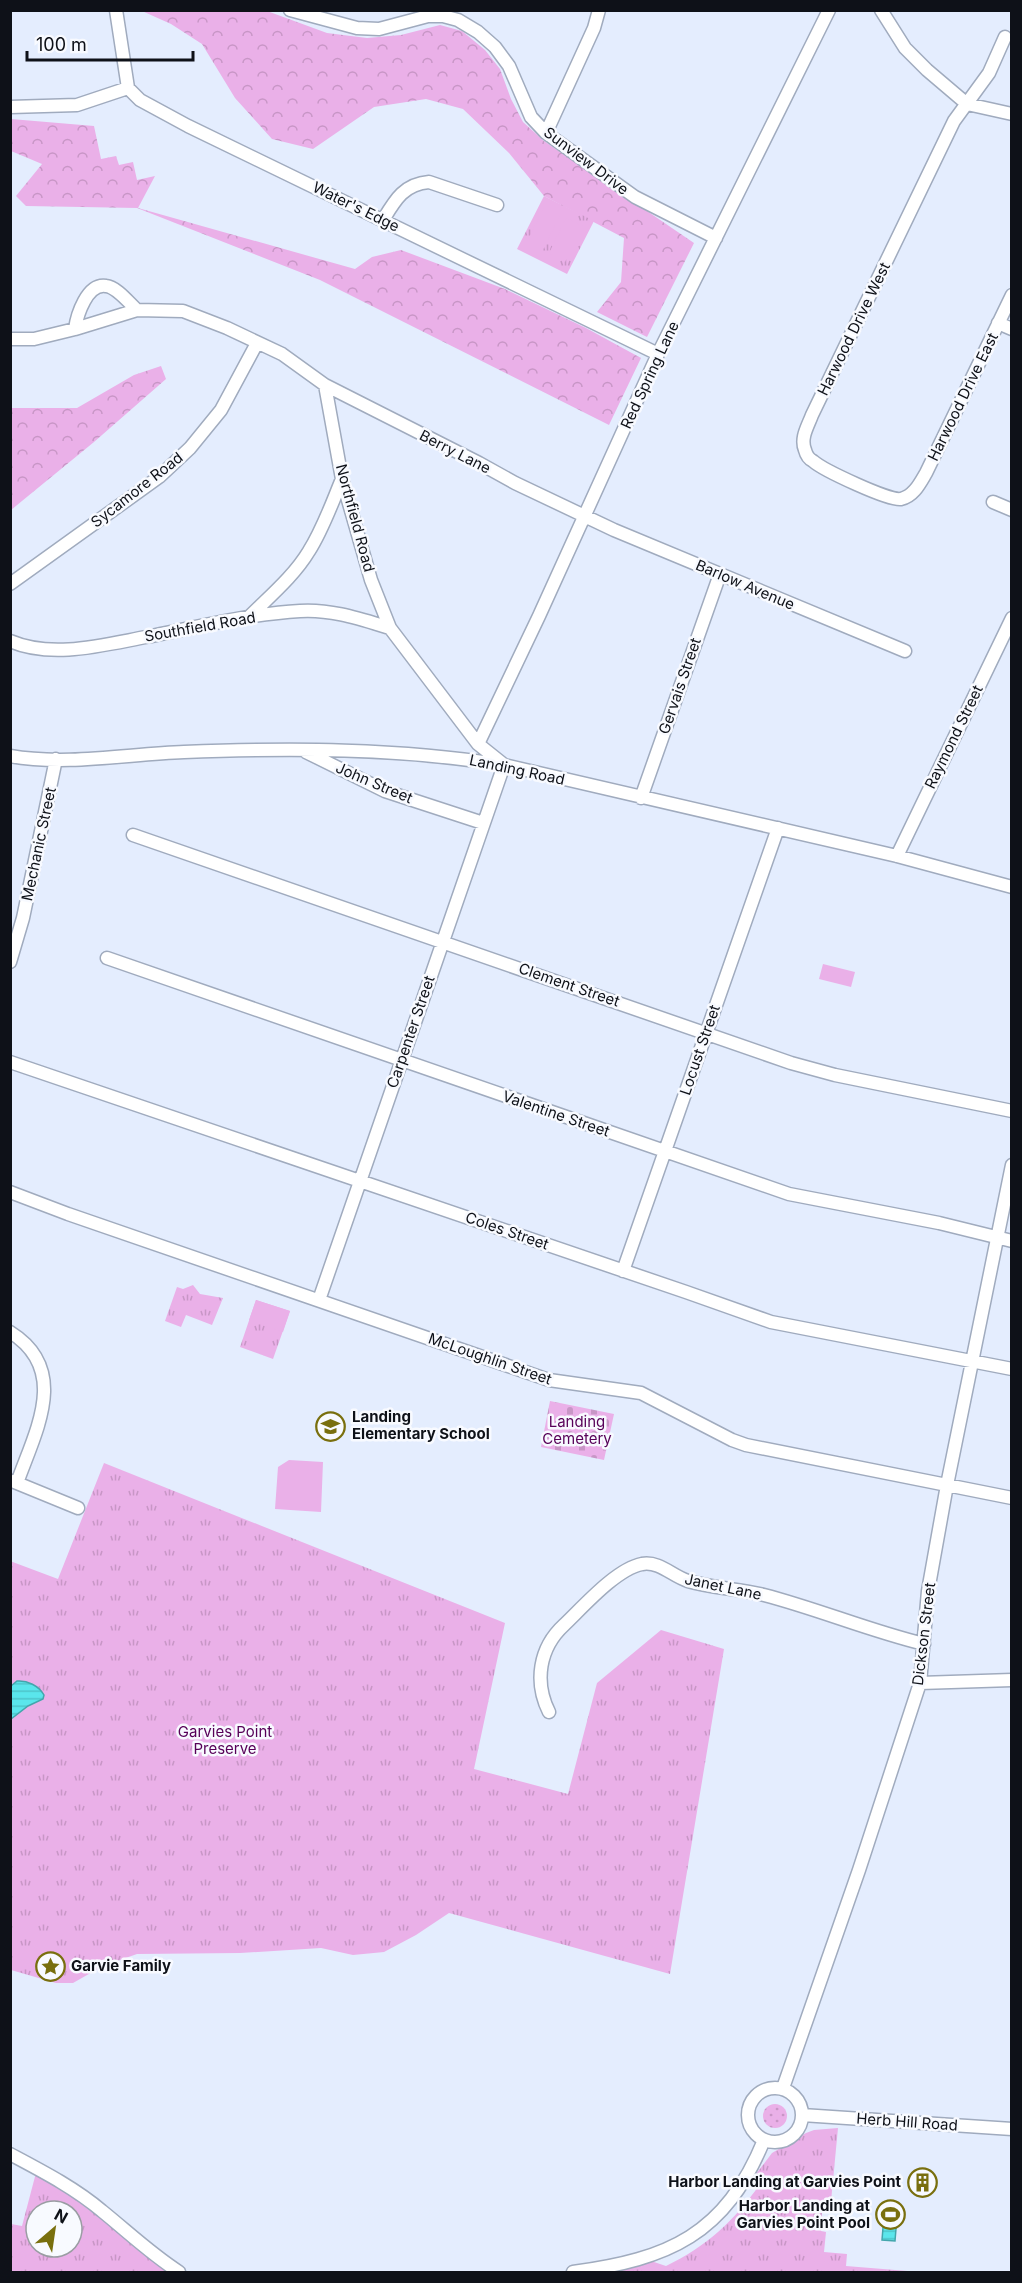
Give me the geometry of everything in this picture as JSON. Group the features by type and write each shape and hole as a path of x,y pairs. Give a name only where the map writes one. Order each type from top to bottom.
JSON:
{"street":[{"path":"10,107 77,105 128,88 116,10"},
{"path":"546,133 594,28 599,10"},
{"name":"Red Spring Lane","path":"478,744 658,354 829,10"},
{"path":"881,10 905,48 927,70 968,104 1011,114"},
{"name":"Sunview Drive","path":"290,11 357,28 379,29 428,16 443,16 458,20 478,32 495,47 509,66 531,117 546,133 635,197 716,238"},
{"path":"968,104 989,73 1005,37"},
{"name":"Water's Edge","path":"128,88 140,100 188,126 658,354"},
{"name":"Harwood Drive West","path":"910,495 900,499 886,497 813,462 803,445 805,432 954,122 968,104"},
{"path":"382,220 409,186 418,183 429,182 497,206"},
{"path":"75,329 84,299 101,286 113,289 136,310"},
{"name":"Harwood Drive East","path":"910,495 926,473 1011,295"},
{"path":"10,339 34,339 136,310 183,311 210,320 282,354 326,385"},
{"path":"998,323 1011,329"},
{"name":"Sycamore Road","path":"10,584 159,477 190,448 221,410 257,343"},
{"name":"Northfield Road","path":"326,385 342,479 371,580 390,627 478,744 504,765"},
{"name":"Berry Lane","path":"326,385 514,483 585,516"},
{"path":"249,617 294,572 309,553 342,479"},
{"path":"993,502 1011,510"},
{"name":"Barlow Avenue","path":"585,516 905,651"},
{"name":"Gervais Street","path":"641,798 720,574"},
{"name":"Southfield Road","path":"10,641 34,648 54,650 90,646 249,617 300,611 330,611 390,627"},
{"name":"Raymond Street","path":"897,856 1011,618"},
{"name":"Landing Road","path":"10,756 56,759 190,752 301,750 366,751 459,758 504,765 778,828 897,856 1011,887"},
{"name":"John Street","path":"301,750 385,791 483,823"},
{"name":"Mechanic Street","path":"10,962 23,918 56,759"},
{"name":"Carpenter Street","path":"319,1300 504,765"},
{"name":"Locust Street","path":"623,1271 778,828"},
{"name":"Clement Street","path":"134,835 792,1063 836,1075 1011,1111"},
{"name":"Valentine Street","path":"107,958 665,1151 733,1177 789,1194 939,1223 1011,1241"},
{"name":"Coles Street","path":"10,1062 771,1322 1011,1369"},
{"name":"Dickson Street","path":"783,2088 860,1870 920,1683 928,1592 971,1361 1011,1165"},
{"name":"McLoughlin Street","path":"10,1192 549,1380 641,1393 746,1445 1011,1498"},
{"path":"10,1332 24,1341 38,1360 45,1388 42,1412 14,1482 78,1508"},
{"name":"Janet Lane","path":"549,1712 540,1686 541,1668 549,1641 613,1579 640,1564 658,1565 684,1580 766,1596 885,1635 924,1644"},
{"path":"920,1683 1011,1680"},
{"path":"783,2088 796,2098 802,2115 801,2125 796,2133 781,2142 764,2140 756,2135 747,2119 751,2101 765,2089 783,2088"},
{"name":"Herb Hill Road","path":"802,2115 1011,2129"},
{"path":"573,2272 639,2260 681,2243 701,2231 729,2203 754,2163 764,2140"},
{"path":"10,2154 79,2193 102,2210 149,2252 179,2272"}],"green space":[{"path":"142,11 267,11 327,33 367,38 401,35 440,25 462,31 485,50 500,69 511,99 523,122 544,141 694,243 647,337 597,312 621,282 624,238 544,196 509,153 463,109 426,99 374,107 313,149 272,139 235,98 202,44 171,24"},
{"path":"11,119 94,126 101,159 116,156 119,165 133,162 137,180 155,176 138,208 355,269 372,257 401,250 505,289 586,328 641,358 609,425 320,280 137,208 26,206 16,196 42,164 11,151"},
{"path":"544,196 594,221 567,274 517,249"},
{"path":"544,207 560,215 543,250 527,242"},
{"path":"566,218 583,226 565,262 549,253"},
{"path":"161,366 166,379 11,510 11,408 77,408 134,375"},
{"path":"823,964 855,972 851,987 819,979"},
{"path":"193,1285 200,1294 223,1298 212,1325 186,1315 181,1327 165,1321 177,1287 183,1289"},
{"path":"256,1300 290,1311 273,1359 240,1347"},
{"path":"256,1300 290,1311 283,1332 249,1320"},
{"name":"Landing Cemetery","path":"550,1401 614,1414 604,1460 541,1447"},
{"path":"289,1460 323,1462 321,1512 275,1509 278,1467"},
{"name":"Garvies Point Preserve","path":"104,1463 505,1623 474,1769 568,1794 597,1683 661,1630 724,1649 670,1974 449,1913 416,1935 384,1952 353,1955 321,1948 240,1953 137,1954 103,1966 73,1983 56,1983 11,1970 10,1561 58,1579"},
{"path":"775,2104 784,2107 787,2116 784,2125 775,2128 766,2125 763,2116 766,2107"},
{"path":"838,2128 830,2212 822,2212 821,2231 826,2232 824,2252 847,2254 846,2266 920,2272 590,2272 651,2261 666,2266 694,2250 719,2231 740,2209 760,2184 756,2174 772,2153 806,2133"},
{"path":"37,2169 79,2199 29,2199"},
{"path":"84,2202 182,2272 11,2272 11,2224 22,2226 24,2218 24,2259 84,2259"}],"water":[{"path":"17,1681 32,1684 44,1695 43,1699 28,1706 11,1719 11,1686"},
{"name":"Harbor Landing at Garvies Point Pool","path":"885,2203 898,2204 895,2241 882,2240"}],"place":[{"name":"Landing Elementary School","path":"331,1426"},
{"name":"Garvie Family","path":"50,1966"},
{"name":"Harbor Landing at Garvies Point","path":"922,2182"},
{"name":"Harbor Landing at Garvies Point Pool","path":"891,2215"}]}
